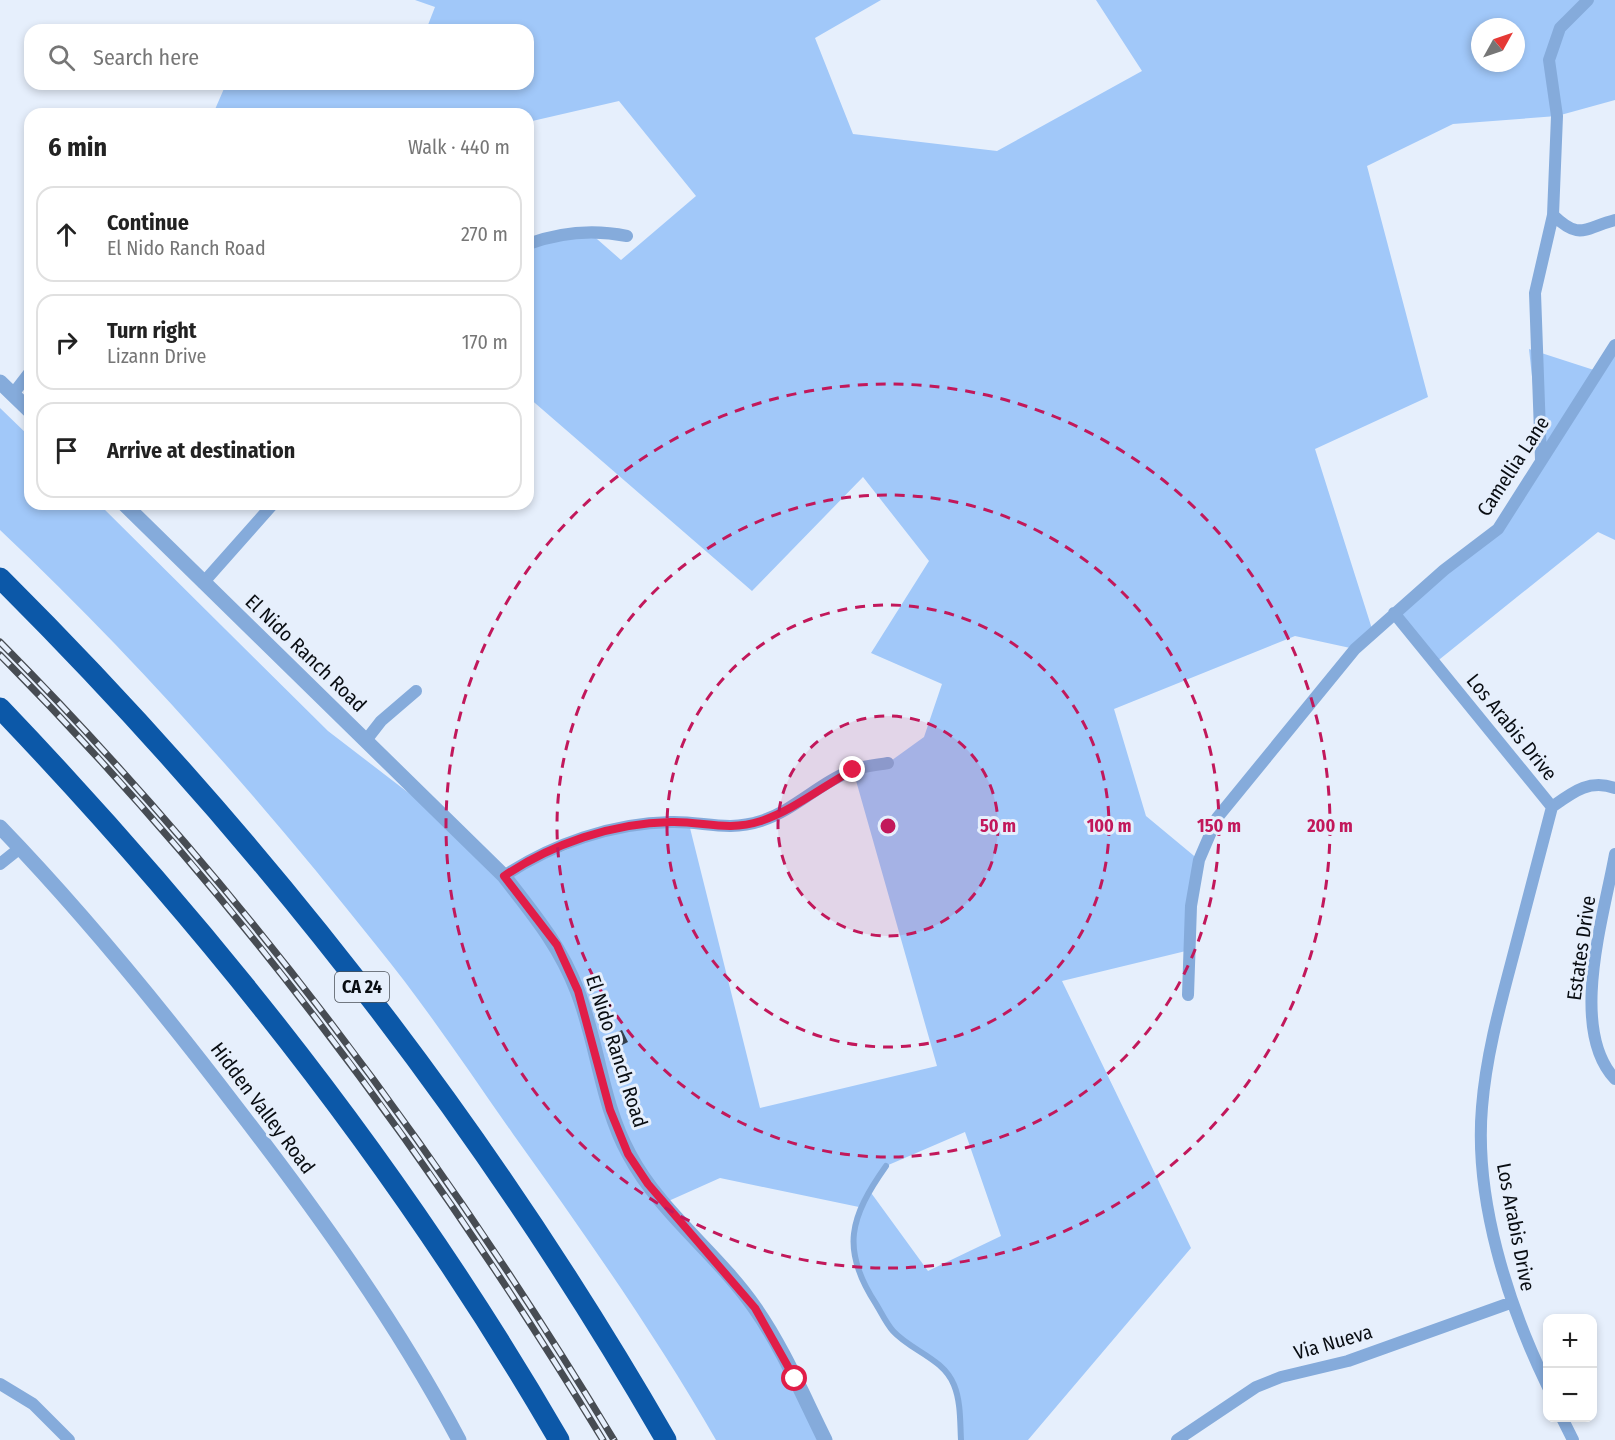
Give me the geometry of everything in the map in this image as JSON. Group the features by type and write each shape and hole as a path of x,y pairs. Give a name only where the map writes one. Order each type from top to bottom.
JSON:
{"highway":[{"name":"CA 24","path":"0,578 100,680 187,775 350,972 459,1118 525,1214 595,1322 666,1440"},
{"path":"0,708 160,884 315,1076 446,1259 559,1440"}],"street":[{"path":"1541,460 1535,293 1553,215 1557,116 1549,60 1560,28 1588,0"},
{"path":"1553,215 1567,229 1585,231 1615,220"},
{"path":"534,242 552,235 603,231 627,236"},
{"name":"Camellia Lane","path":"1394,613 1444,570 1498,529 1615,345"},
{"path":"13,394 24,380"},
{"path":"0,382 24,405"},
{"name":"El Nido Ranch Road","path":"130,510 504,876 557,945 578,991 610,1110 628,1154 656,1194 755,1308 795,1379 825,1440"},
{"path":"203,583 268,510"},
{"path":"1188,995 1191,906 1199,860 1216,818 1355,649 1394,613"},
{"name":"Los Arabis Drive","path":"1394,613 1552,807 1493,1033 1482,1108 1484,1174 1494,1240 1510,1303 1543,1376"},
{"path":"367,740 381,721 416,691"},
{"path":"504,876 536,855 624,826 673,821 717,827 760,821 792,807 853,770 888,763"},
{"path":"1552,807 1572,792 1596,784 1615,788"},
{"name":"Hidden Valley Road","path":"0,827 164,1013 291,1179 374,1299 438,1400 459,1440"},
{"path":"0,864 20,848"},
{"name":"Estates Drive","path":"1615,854 1590,994 1592,1026 1603,1065 1615,1078"},
{"name":"Via Nueva","path":"1177,1440 1256,1387 1273,1380 1348,1361 1510,1303"},
{"path":"0,1384 33,1404 69,1440"},
{"path":"1564,1422 1573,1440"}],"lane":[{"path":"886,1166 860,1207 852,1230 852,1247 859,1275 893,1331 942,1368 954,1385 961,1440"}],"shaded area":[{"path":"415,0 881,0 815,38 853,134 997,151 1142,71 1096,0 1615,0 1615,100 1557,116 1453,124 1367,166 1428,397 1315,449 1373,632 1355,649 1295,636 1114,709 1146,816 1199,860 1190,950 1062,981 1191,1248 1028,1440 961,1440 954,1385 942,1368 893,1331 871,1297 852,1247 859,1207 720,1178 664,1203 755,1308 825,1440 716,1440 669,1361 618,1284 446,1038 394,968 242,783 100,628 0,530 0,408 24,431 24,510 105,510 328,731 453,827 504,876 624,826 689,824 760,1108 937,1066 853,770 888,763 924,737 942,684 871,653 929,561 863,477 752,591 534,402 534,243 589,232 621,260 696,196 619,101 534,121 534,108 216,108 223,90 534,90 534,24 428,24 435,7","holes":["965,1132 1001,1236 928,1271 869,1190 886,1166"]},
{"path":"1615,345 1615,540 1598,532 1435,663 1394,613 1498,529 1541,460 1529,349 1597,371"}],"building":[{"path":"622,1030 628,1042 620,1046 615,1033"}],"railway":[{"path":"0,642 88,733 172,827 331,1023 406,1124 478,1228 614,1440"},
{"path":"0,655 169,837 325,1030 469,1231 603,1440"}],"route":[{"path":"795,1379 755,1308 715,1259 675,1217 648,1184 628,1154 610,1110 578,991 557,945 504,876 536,855 624,826 673,821 717,827 760,821 792,807 824,785 853,770"}]}
